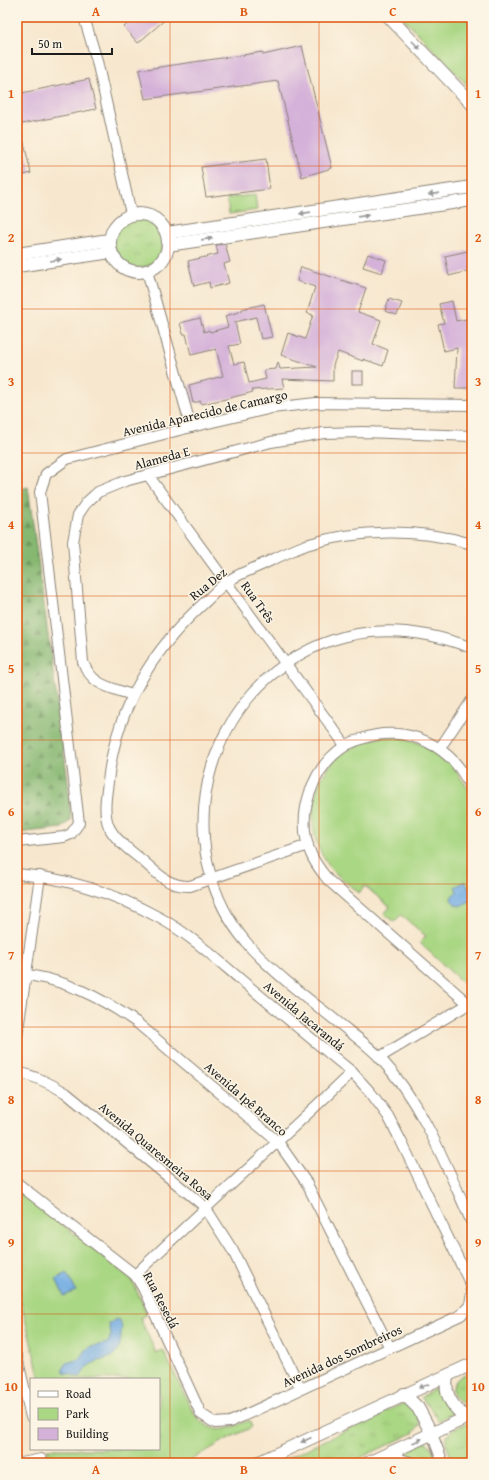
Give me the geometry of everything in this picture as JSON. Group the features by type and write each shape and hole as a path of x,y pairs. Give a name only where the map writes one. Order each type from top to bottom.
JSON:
{"street":[{"path":"84,17 97,61 131,214"},
{"path":"389,17 472,104"},
{"path":"167,239 472,187"},
{"path":"167,239 472,200"},
{"path":"142,213 153,217 161,224 167,239 165,256 157,265 147,271 136,272 125,269 116,262 110,246 112,229 120,219 131,214 142,213"},
{"path":"17,254 110,246"},
{"path":"17,266 110,246"},
{"path":"147,271 191,427"},
{"name":"Avenida Aparecido de Camargo","path":"17,842 64,837 71,834 79,822 40,492 46,474 67,460 191,427 272,408 316,403 472,405"},
{"name":"Alameda E","path":"132,695 96,682 86,671 83,662 73,542 78,515 98,492 125,481 271,442 324,433 363,432 472,436"},
{"name":"Rua Três","path":"148,475 345,745"},
{"name":"Rua Dez","path":"308,845 190,886 181,886 164,880 117,838 109,826 105,806 109,767 132,695 150,663 170,638 193,613 227,582 305,546 336,538 380,533 416,533 445,537 472,544"},
{"path":"472,648 447,638 420,632 392,630 371,632 336,639 310,649 286,663 262,682 242,705 225,730 213,758 206,788 203,818 206,849 218,895 236,928 252,949 380,1057 409,1097 430,1131 472,1222"},
{"path":"440,748 472,700"},
{"path":"380,1057 471,1004 328,880 319,868 308,845 305,829 307,799 313,784 323,768 345,745 368,736 386,733 404,735 424,740 440,748 453,759 462,771 472,792"},
{"name":"Avenida Jacarandá","path":"17,874 40,876 81,884 122,899 159,917 193,940 352,1072 371,1093 388,1116 402,1141 471,1285 472,1299"},
{"path":"17,1036 21,974 40,876"},
{"name":"Avenida Ipê Branco","path":"21,974 55,980 84,990 111,1004 136,1022 278,1142 306,1182 390,1348"},
{"name":"Avenida Quaresmeira Rosa","path":"17,1072 50,1082 66,1093 205,1207 233,1251 301,1389"},
{"path":"135,1275 205,1207 278,1142 352,1072"},
{"name":"Rua Resedá","path":"17,1183 135,1275 143,1288 201,1414 215,1423"},
{"name":"Avenida dos Sombreiros","path":"215,1423 230,1422 461,1315 470,1305 472,1299"},
{"path":"17,1361 30,1413"},
{"path":"259,1462 472,1364"},
{"path":"447,1376 445,1387 448,1398 454,1407 470,1419"},
{"path":"404,1394 418,1408 432,1434 443,1463"},
{"path":"368,1463 432,1434 470,1419"},
{"path":"384,1456 394,1457 413,1463"},
{"path":"22,1463 40,1457"}],"green space":[{"path":"402,17 469,17 472,20 472,90"},
{"path":"255,195 257,210 229,214 227,198"},
{"path":"138,218 152,222 159,229 163,243 159,257 152,264 138,268 124,264 117,257 113,243 117,229 124,222"},
{"path":"28,487 68,782 71,820 62,828 17,833 17,490"},
{"path":"380,737 407,738 444,755 468,788 472,802 472,989 466,986 420,943 426,936 401,915 394,922 384,914 390,907 365,886 359,893 334,871 319,850 313,820 313,805 323,776 332,764 347,750"},
{"path":"17,1193 23,1194 131,1278 147,1314 140,1318 156,1353 163,1350 194,1414 201,1421 207,1426 226,1429 249,1420 252,1427 227,1439 186,1463 50,1463 47,1450 160,1450 160,1378 40,1378 21,1302 17,1302"},
{"path":"472,1371 472,1404 464,1404 455,1398 453,1388 454,1384 459,1378"},
{"path":"440,1386 443,1401 453,1413 438,1421 421,1397"},
{"path":"404,1403 413,1405 420,1424 413,1433 349,1463 277,1463"},
{"path":"472,1421 472,1463 454,1463 447,1446 447,1436 455,1429"},
{"path":"426,1442 434,1451 436,1463 416,1463 403,1455 403,1452"}],"water":[{"path":"465,881 472,895 472,900 460,906 456,905 451,900 452,896 457,891 455,887"},
{"path":"67,1273 76,1291 64,1296 56,1279"},
{"path":"116,1319 120,1321 122,1326 120,1345 117,1351 108,1358 87,1367 80,1377 65,1373 63,1369 66,1363 80,1359 90,1347 108,1343 111,1335 109,1324"}],"building":[{"path":"135,17 168,17 138,43 124,27"},
{"path":"302,46 332,168 302,177 278,81 145,99 139,70 263,52 263,55"},
{"path":"89,79 96,109 17,125 17,94"},
{"path":"17,130 21,130 31,173 17,177"},
{"path":"266,159 270,189 206,197 201,167"},
{"path":"225,244 230,262 224,264 229,283 210,288 209,282 194,286 188,261 218,254 216,245"},
{"path":"472,250 472,270 449,276 445,256"},
{"path":"368,254 386,260 382,273 363,267"},
{"path":"301,267 366,288 358,312 381,320 373,344 388,350 383,366 338,352 333,365 333,381 282,379 284,388 252,390 253,392 226,399 201,404 201,401 193,403 189,385 223,376 216,349 191,355 186,334 183,334 180,323 200,318 204,332 209,330 210,332 228,327 225,316 242,311 242,309 264,304 272,337 261,339 256,317 235,322 240,344 229,346 234,364 244,362 249,383 266,379 264,370 276,369 278,362 280,369 317,367 281,355 288,333 305,339 313,315 307,313 315,287 297,281"},
{"path":"389,299 402,303 397,315 385,311"},
{"path":"452,301 456,321 472,318 472,388 455,388 457,348 444,351 438,324 444,323 439,304"},
{"path":"352,371 363,371 363,384 352,384"}]}
